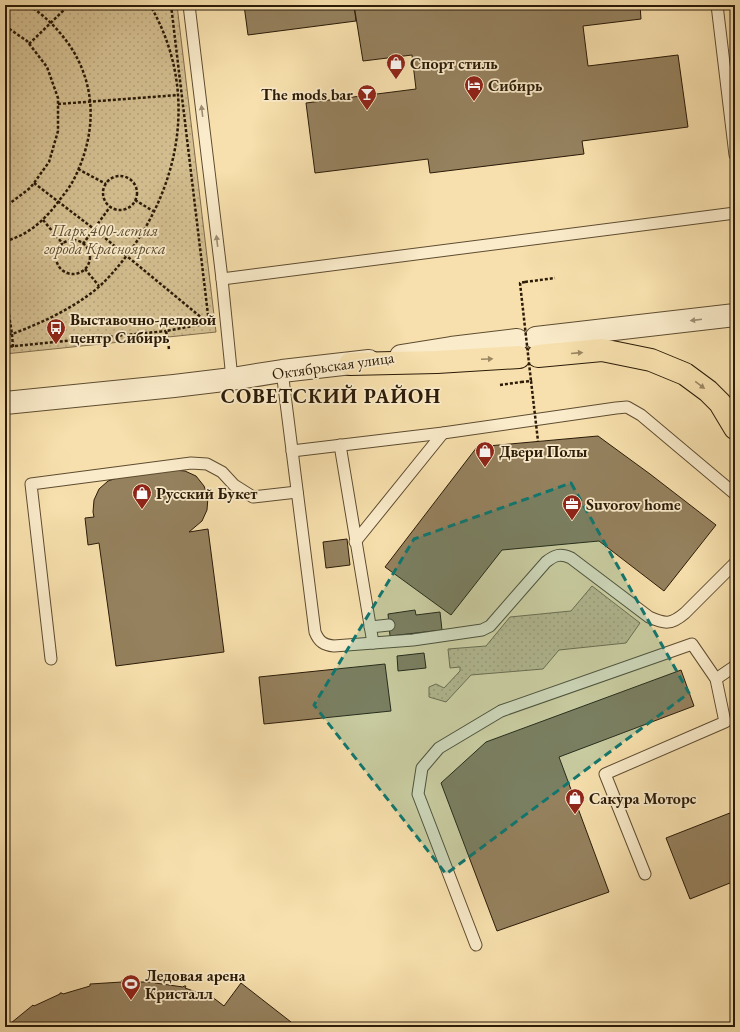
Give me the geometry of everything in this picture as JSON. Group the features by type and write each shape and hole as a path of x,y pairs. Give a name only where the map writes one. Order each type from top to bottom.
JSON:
{"main road":[{"path":"350,364 437,362 527,348 602,350 651,360 685,374 708,391 720,403 735,428"}],"street":[{"path":"527,348 735,315"},
{"name":"Октябрьская улица","path":"5,402 232,379 282,371 350,364"}],"lane":[{"path":"189,5 222,279 232,379"},
{"path":"717,5 735,155"},
{"path":"222,279 735,212"},
{"path":"282,371 315,632 318,639 325,645 334,646 413,640 482,630 490,626 546,562 554,556 565,555 649,617 659,622 668,623 676,620 685,613 735,563"},
{"path":"292,451 442,433 627,407 641,415 735,494"},
{"path":"355,542 442,433"},
{"path":"340,445 373,643"},
{"path":"51,659 31,484 191,463 207,464 222,472 234,484 253,497 297,492"},
{"path":"370,627 389,625"},
{"path":"476,945 418,794 422,768 439,748 501,711 692,644 716,679 730,722 606,774 645,874"},
{"path":"716,679 735,666"}],"path":[{"path":"5,241 18,237 29,231 54,209 68,190 78,170 85,151 89,132 91,102 82,66 69,44 51,23 29,5"},
{"path":"29,44 69,5"},
{"path":"5,334 12,334 28,328 58,313 105,281 126,255 143,230 166,185 179,125 178,95 171,53 150,5"},
{"path":"171,5 209,323"},
{"path":"5,26 29,44 47,67 58,98 58,131 49,162 30,188 5,207"},
{"path":"58,104 178,95"},
{"path":"78,170 106,184"},
{"path":"114,177 124,177 129,180 136,189 135,200 126,208 115,209 110,207 104,199 103,188 106,184 114,177"},
{"path":"34,183 58,203 94,229 209,323"},
{"path":"135,200 153,211"},
{"path":"83,244 110,207"},
{"path":"43,220 63,244"},
{"path":"72,240 83,244 87,248 90,259 85,269 74,274 68,273 60,267 56,258 59,248 63,244 72,240"},
{"path":"85,269 99,286"},
{"path":"538,441 520,283 555,278"},
{"path":"5,290 13,347"},
{"path":"5,348 166,331 209,323"},
{"path":"166,331 169,349"},
{"path":"500,385 531,381"}],"highlighted area":[{"path":"571,483 689,693 446,874 314,705 414,539"}],"green space":[{"name":"Парк 400-летия города Красноярска","path":"5,5 177,5 216,332 5,354"},
{"path":"592,586 640,623 626,643 559,650 543,669 471,675 446,702 429,697 429,687 436,684 444,688 460,671 460,667 450,668 448,649 486,646 510,617 571,611"}],"building":[{"path":"244,5 354,5 356,21 248,35"},
{"path":"354,5 640,5 641,19 583,26 588,66 678,55 688,127 582,141 584,154 430,173 428,159 315,173 306,103 416,89 412,55 363,61"},
{"path":"598,436 716,525 664,591 599,541 502,550 451,615 385,567 477,447"},
{"path":"173,470 185,471 196,476 204,486 208,497 207,510 202,521 189,532 208,529 224,652 116,666 99,543 88,545 85,518 94,517 94,500 99,489 108,481 120,477"},
{"path":"347,539 350,565 326,568 323,542"},
{"path":"415,610 416,615 440,612 442,630 390,636 388,614"},
{"path":"424,653 426,668 398,671 397,656"},
{"path":"385,664 391,711 264,724 259,677"},
{"path":"681,670 694,706 559,757 609,892 497,931 441,783 486,742"},
{"path":"735,811 735,881 690,899 666,838"},
{"name":"Ледовая арена Кристалл","path":"122,980 124,980 124,982 155,981 155,983 183,987 186,986 185,988 210,997 211,996 224,1006 241,983 291,1022 287,1027 6,1027 10,1022 11,1023 33,1005 34,1006 60,993 63,994 90,986 90,984 122,982"}],"place":[{"name":"Спорт стиль","path":"396,80"},
{"name":"Сибирь","path":"474,102"},
{"name":"The mods bar","path":"367,111"},
{"name":"Выставочно-деловой центр Сибирь","path":"56,345"},
{"name":"Двери Полы","path":"485,468"},
{"name":"Русский Букет","path":"142,510"},
{"name":"Suvorov home","path":"572,521"},
{"name":"Сакура Моторс","path":"575,815"},
{"name":"Ледовая арена Кристалл","path":"131,1001"}],"district":[{"name":"СОВЕТСКИЙ РАЙОН","path":"331,396"}]}
